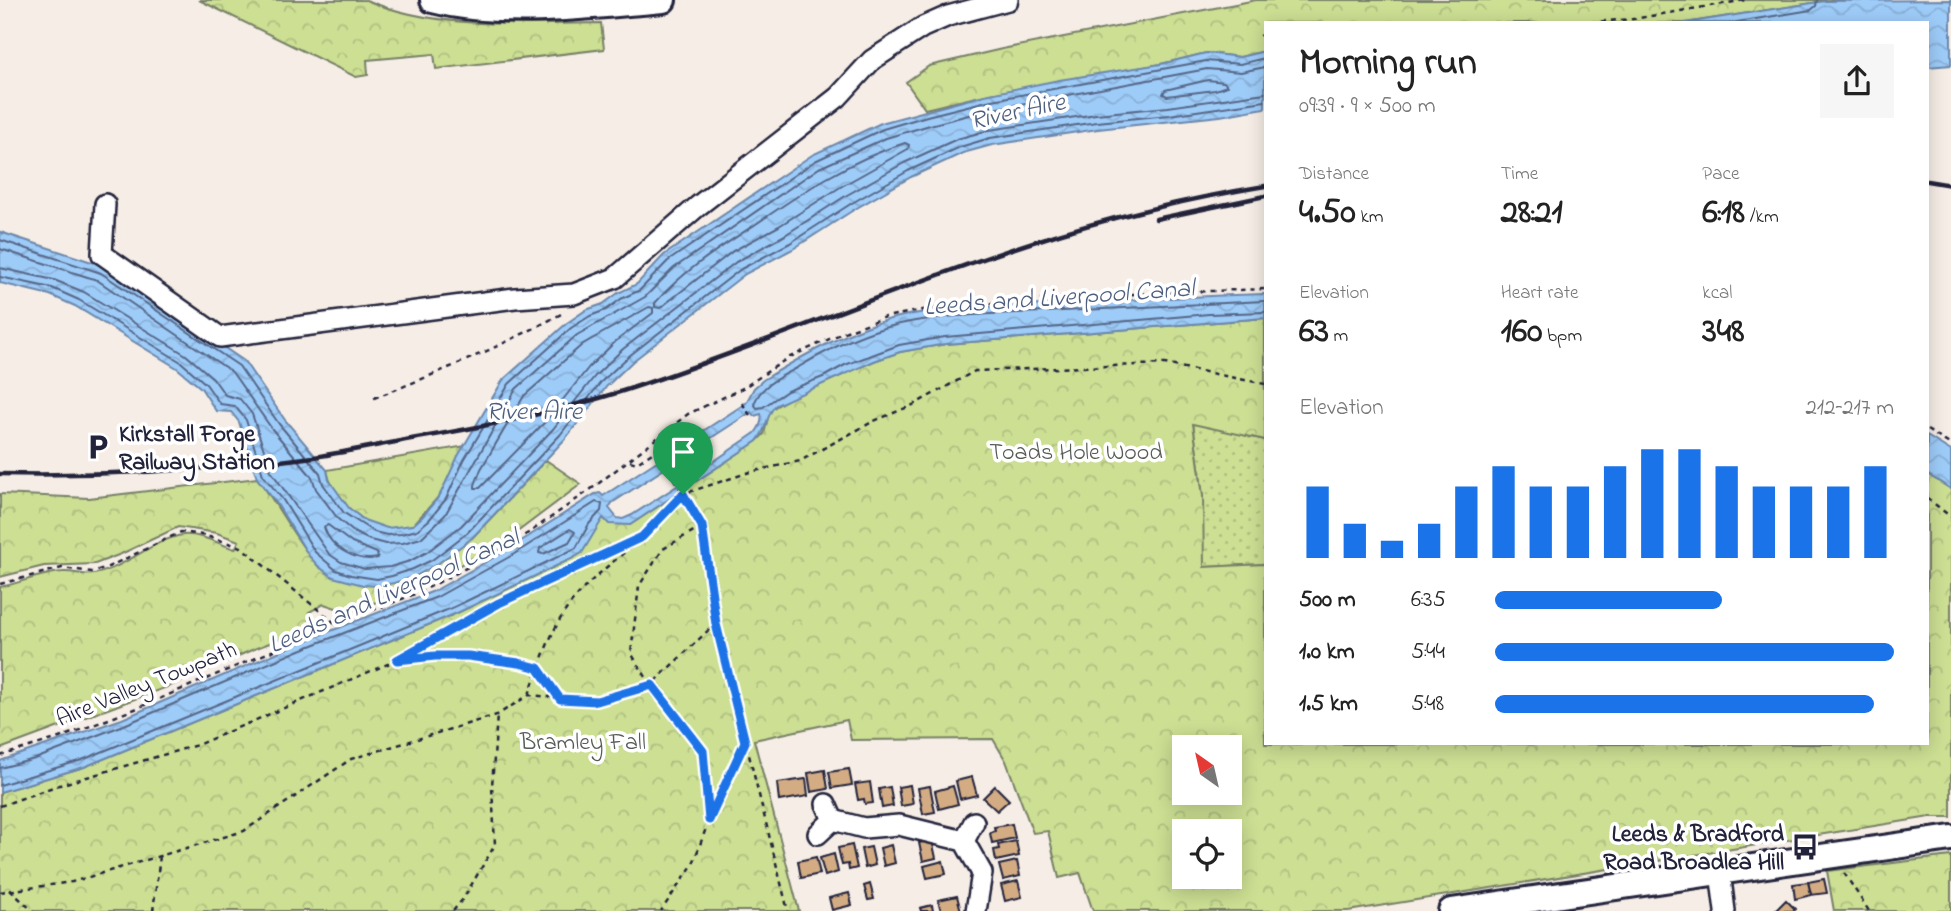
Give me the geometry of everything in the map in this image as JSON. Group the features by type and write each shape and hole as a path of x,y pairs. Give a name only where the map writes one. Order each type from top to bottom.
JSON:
{"main road":[{"path":"433,0 480,8 561,7 654,0"},
{"path":"1451,911 1951,838"}],"street":[{"path":"105,204 102,254 220,337 515,298 574,294 615,278 698,206 838,97 872,60 923,27 948,16 1008,0"},
{"path":"825,819 864,828 899,825 964,841 982,873 976,911"},
{"path":"964,841 974,822"},
{"path":"1720,873 1725,911"}],"path":[{"path":"1607,21 1746,0"},
{"path":"1260,36 1264,35"},
{"name":"Aire Valley Towpath","path":"0,756 59,738 135,709 336,624 418,593 491,555 590,491 688,415 743,388 788,358 885,317 954,306 1107,295 1264,289"},
{"path":"373,398 439,373 512,340 565,312"},
{"path":"529,695 538,668 565,611 683,494 750,472 800,461 874,421 913,405 975,372 1165,364 1264,384"},
{"path":"742,403 750,415"},
{"path":"699,431 707,442"},
{"path":"1929,431 1951,445"},
{"path":"629,461 637,463 652,453 660,457 702,526 716,624 788,911"},
{"path":"672,474 690,457"},
{"path":"1929,500 1951,517"},
{"path":"702,526 663,549 639,586 631,653 703,751 709,820"},
{"path":"0,584 62,568 92,572 181,532 203,535 241,547 336,624"},
{"path":"0,806 56,786 197,745 397,660 499,603 642,537"},
{"path":"0,892 72,881 244,831 351,759 497,715 529,695 597,701 652,685 716,624"},
{"path":"397,660 468,656 519,663 538,668 560,699"},
{"path":"453,911 495,845 492,786 497,715"},
{"path":"661,911 693,864 709,820 745,742"},
{"path":"153,911 153,893 160,856"},
{"path":"1832,856 1869,911"},
{"path":"10,890 33,911"}],"green space":[{"path":"199,0 366,0 393,10 451,21 512,24 601,23 604,49 436,69 434,54 367,60 368,75 356,77"},
{"path":"1256,0 1854,0 1825,1 1698,21 1264,21 1264,51 1240,57 1206,53 925,109 906,82 929,66 1002,49"},
{"path":"1264,318 1264,440 1193,424 1203,496 1204,567 1264,564 1264,745 1929,745 1929,475 1951,489 1951,817 1930,817 1348,911 1093,911 1080,873 1059,878 1048,831 1033,833 1006,761 993,739 851,740 847,720 754,740 799,911 0,911 0,792 84,767 457,613 575,557 603,518 630,525 757,441 764,434 770,410 790,398 900,352 946,344"},
{"path":"1193,423 1264,440 1264,564 1203,567 1203,496"},
{"path":"465,446 440,495 413,525 403,527 375,525 356,515 340,499 327,470"},
{"path":"546,460 581,484 512,536 422,586 348,612 324,604 309,612 319,624 175,684 0,749 0,587 55,573 90,574 106,571 160,542 183,535 202,537 235,549 239,541 217,533 178,527 95,564 44,566 0,577 0,494 89,498 257,478 319,567 472,538"},
{"path":"1951,856 1951,911 1834,911 1827,871"}],"water":[{"path":"1951,0 1951,65 1929,67 1929,21 1698,21 1825,1"},
{"name":"River Aire","path":"1264,51 1264,108 1220,116 1098,129 992,145 963,153 911,177 793,249 745,274 633,361 607,386 565,439 472,538 436,565 416,576 394,583 363,585 333,577 319,567 257,478 239,422 231,412 216,411 201,388 177,368 75,306 50,295 0,283 0,232 104,266 244,361 285,420 327,470 329,480 349,508 364,520 387,528 413,525 440,495 458,456 503,380 567,323 586,310 603,304 637,284 664,255 812,155 881,123 985,95 1161,64 1206,53 1240,57"},
{"path":"1264,294 1264,318 946,344 900,352 874,361 776,405 757,441 630,525 609,524 603,518 582,553 575,557 457,613 84,767 0,792 0,761 122,719 297,644 434,591 507,550 595,494 600,493 603,496 746,403 754,388 763,380 847,335 877,323 917,313 958,308","holes":["751,412 754,416 761,414 761,422 755,433 707,466 685,455","681,458 703,469 623,519 617,518 609,508 612,503"]},
{"path":"1929,437 1951,451 1951,489 1929,475"}],"building":[{"path":"849,769 852,785 832,788 829,772"},
{"path":"825,770 828,789 811,792 808,773"},
{"path":"972,777 977,795 960,799 956,781"},
{"path":"806,779 808,796 779,801 777,783"},
{"path":"870,782 873,803 865,804 864,799 858,800 855,784"},
{"path":"910,785 913,804 901,806 898,787"},
{"path":"930,786 935,812 923,814 918,788"},
{"path":"953,786 958,804 939,809 935,791"},
{"path":"995,786 1009,800 997,811 983,798"},
{"path":"890,787 893,806 882,808 879,789"},
{"path":"1012,824 1015,838 992,843 990,833 995,831 994,827"},
{"path":"932,840 936,858 923,861 919,843"},
{"path":"1016,841 1019,856 996,861 994,850 999,849 998,845"},
{"path":"852,845 857,868 849,870 848,864 842,865 838,848"},
{"path":"891,845 895,863 884,866 880,848"},
{"path":"871,847 875,865 865,868 861,849"},
{"path":"834,854 838,872 825,876 820,858"},
{"path":"816,857 820,874 801,878 798,861"},
{"path":"943,861 946,874 927,878 924,866"},
{"path":"1017,861 1020,876 1003,880 999,865"},
{"path":"1824,879 1827,893 1811,895 1808,882"},
{"path":"1018,881 1022,897 1005,901 1001,885"},
{"path":"1808,882 1811,895 1795,899 1793,884"},
{"path":"870,884 874,899 868,900 864,886"},
{"path":"849,893 852,905 832,910 829,898"},
{"path":"957,896 961,911 941,911 938,900"},
{"path":"1786,900 1795,909 1793,911 1775,911"},
{"path":"932,905 933,911 921,911 920,908"}],"railway":[{"path":"1929,181 1951,185"},
{"path":"0,474 118,473 275,462 339,453 521,418 575,405 679,372 929,278 1059,234 1147,210 1264,186"},
{"path":"1156,219 1264,196"}],"place":[{"name":"Kirkstall Forge Railway Station","path":"98,447"},
{"name":"Leeds & Bradford Road Broadlea Hill","path":"1805,847"}],"route":[{"path":"683,494 702,526 716,624 745,742 709,820 703,751 652,685 597,701 560,699 538,668 519,663 468,656 397,660 499,603 642,537 683,494"}],"water label":[{"name":"Leeds and Liverpool Canal","path":"1059,296"},
{"name":"Leeds and Liverpool Canal","path":"393,590"}],"park label":[{"name":"Toads Hole Wood","path":"1076,451"},
{"name":"Bramley Fall","path":"583,741"}]}
